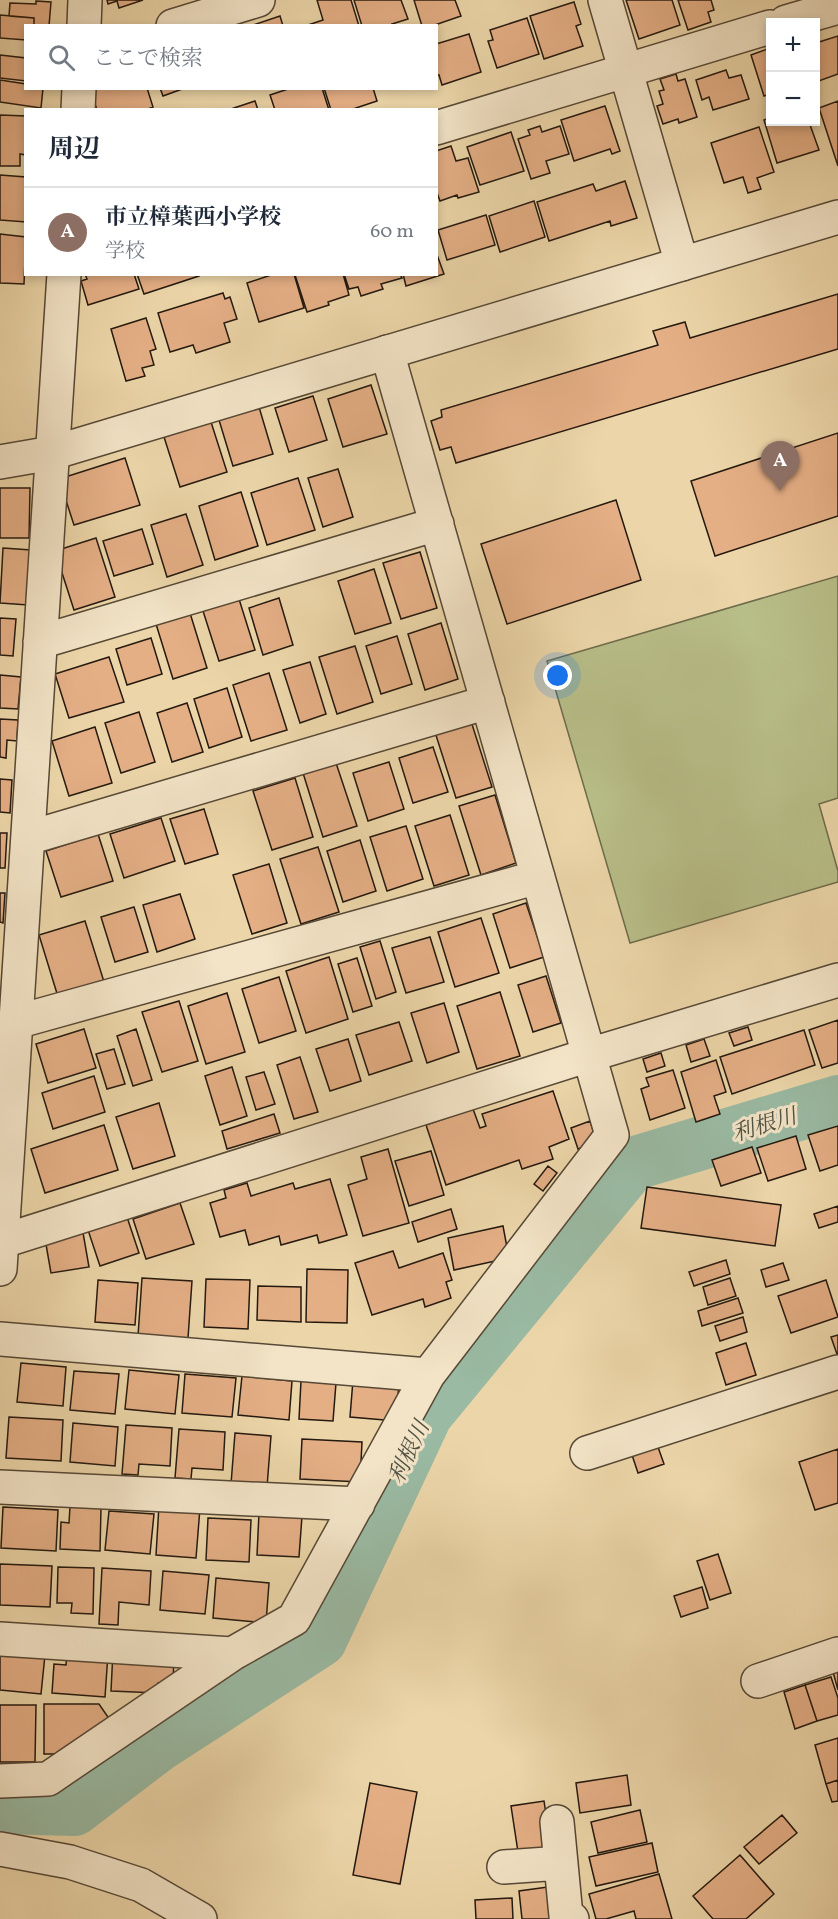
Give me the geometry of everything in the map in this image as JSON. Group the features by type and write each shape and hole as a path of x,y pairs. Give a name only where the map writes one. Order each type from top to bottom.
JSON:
{"street":[{"path":"84,24 85,0"},
{"path":"180,24 258,0"},
{"path":"605,0 682,264"},
{"path":"800,18 838,7"},
{"path":"438,127 766,29"},
{"path":"78,108 80,90"},
{"path":"0,462 52,453 838,217"},
{"path":"64,276 1,1251 589,1055 838,980"},
{"path":"0,1781 48,1779 232,1654 294,1619 428,1375 612,1135 387,352"},
{"path":"40,642 437,524"},
{"path":"28,838 488,702"},
{"path":"16,1022 538,877"},
{"path":"0,1339 428,1375"},
{"path":"587,1453 838,1372"},
{"path":"0,1487 358,1504"},
{"path":"0,1639 232,1654"},
{"path":"758,1681 838,1654"},
{"path":"557,1822 566,1916 572,1919"},
{"path":"0,1849 70,1862 141,1885 200,1919"},
{"path":"504,1868 561,1863"}],"green space":[{"path":"838,576 838,798 819,804 838,871 838,882 630,943 547,661"}],"building":[{"path":"107,0 143,0 119,8 117,1 108,4"},
{"path":"317,0 351,0 358,24 311,24 323,20"},
{"path":"354,0 401,0 408,19 392,24 361,24"},
{"path":"414,0 455,0 461,16 438,24 421,24"},
{"path":"626,0 672,0 680,25 639,39"},
{"path":"678,0 711,0 714,10 708,12 711,22 688,30"},
{"path":"36,1 51,2 49,24 34,24 34,18 9,16 10,3 36,4"},
{"path":"574,2 581,24 576,26 583,46 544,59 530,16"},
{"path":"0,15 34,18 34,24 24,24 24,40 0,38"},
{"path":"280,16 282,24 256,24"},
{"path":"527,18 539,54 497,68 488,41 493,40 490,30"},
{"path":"469,34 481,72 442,85 438,75 438,43"},
{"path":"838,36 838,74 820,81 820,42"},
{"path":"766,49 766,95 764,96 751,55"},
{"path":"0,55 24,58 24,81 0,78"},
{"path":"726,70 729,78 741,75 749,99 713,110 709,97 702,100 696,80"},
{"path":"676,74 678,81 685,79 697,117 679,123 678,119 663,124 657,106 663,104 659,91 664,90 660,79"},
{"path":"0,80 24,84 24,90 43,90 41,108 0,102"},
{"path":"94,90 148,90 153,107 96,108 91,92"},
{"path":"161,90 180,90 163,96"},
{"path":"285,90 323,90 328,108 274,108 270,95"},
{"path":"325,90 374,90 377,101 356,108 330,108"},
{"path":"255,101 257,108 234,108"},
{"path":"838,101 838,166 820,111 820,108"},
{"path":"605,106 620,151 612,154 610,149 574,161 561,120"},
{"path":"0,115 24,116 24,155 20,154 20,166 0,166"},
{"path":"766,119 766,126 810,126 819,150 777,163 764,120"},
{"path":"540,126 542,132 560,126 569,154 546,161 550,173 531,179 518,139 530,135 528,130"},
{"path":"759,127 774,172 757,178 761,189 748,193 743,177 724,183 711,143"},
{"path":"511,132 524,171 480,185 467,147"},
{"path":"451,146 456,161 468,158 479,192 458,198 457,195 440,201 438,150"},
{"path":"0,175 24,177 24,222 0,220"},
{"path":"625,181 637,218 611,226 610,221 549,241 537,202 593,184 596,191"},
{"path":"534,201 545,237 500,252 489,216"},
{"path":"486,215 495,245 447,260 438,230"},
{"path":"0,234 24,237 24,284 0,283"},
{"path":"438,258 444,274 438,276"},
{"path":"86,276 135,276 139,289 88,305 81,281 87,279"},
{"path":"138,276 199,276 144,294"},
{"path":"268,276 295,276 304,308 259,322 247,283"},
{"path":"295,276 344,276 349,295 307,312"},
{"path":"345,276 401,276 402,278 381,284 383,289 361,296 358,287 349,289"},
{"path":"404,276 438,276 406,286"},
{"path":"223,293 225,299 230,297 237,319 224,323 230,342 196,353 193,345 170,352 158,313"},
{"path":"838,294 838,349 456,463 451,447 440,450 431,421 442,417 441,410 658,345 653,331 685,322 690,338"},
{"path":"146,318 156,349 150,351 154,365 142,368 145,376 126,381 111,329"},
{"path":"371,385 387,434 343,447 328,399"},
{"path":"313,396 327,440 289,452 275,408"},
{"path":"259,407 273,454 233,466 219,420"},
{"path":"211,422 227,472 180,487 164,437"},
{"path":"838,433 838,516 715,556 691,481"},
{"path":"125,458 140,505 74,525 59,479"},
{"path":"338,469 353,517 323,527 308,478"},
{"path":"298,478 315,530 267,545 251,493"},
{"path":"0,488 30,488 29,538 0,538"},
{"path":"241,492 258,546 215,560 199,506"},
{"path":"616,500 641,580 507,624 481,544"},
{"path":"186,514 203,565 167,577 151,525"},
{"path":"142,529 153,564 114,576 103,541"},
{"path":"96,538 115,597 74,610 55,551"},
{"path":"3,548 31,550 28,605 0,603"},
{"path":"420,552 437,608 401,619 383,563"},
{"path":"374,569 391,623 355,634 338,581"},
{"path":"279,598 293,645 263,655 249,608"},
{"path":"239,599 255,650 219,661 203,611"},
{"path":"190,613 207,668 173,679 156,624"},
{"path":"0,618 16,619 13,656 0,655"},
{"path":"441,623 458,679 425,690 408,634"},
{"path":"397,636 412,684 381,694 366,646"},
{"path":"151,638 162,674 127,685 116,649"},
{"path":"355,646 373,702 337,714 319,657"},
{"path":"109,657 124,702 69,718 55,674"},
{"path":"310,662 326,714 300,723 283,670"},
{"path":"269,673 287,730 251,741 233,685"},
{"path":"0,675 21,677 18,709 0,708"},
{"path":"227,688 242,737 209,748 194,699"},
{"path":"187,703 203,752 172,762 157,713"},
{"path":"139,712 155,762 121,773 105,723"},
{"path":"470,718 492,787 456,798 434,729"},
{"path":"0,719 18,720 17,741 7,740 6,758 0,757"},
{"path":"95,727 112,783 69,796 52,741"},
{"path":"433,747 448,792 413,803 399,758"},
{"path":"389,762 404,809 368,821 353,773"},
{"path":"336,763 357,826 323,837 303,773"},
{"path":"295,778 313,837 272,850 253,791"},
{"path":"0,779 12,780 10,813 0,812"},
{"path":"495,795 516,863 481,875 459,806"},
{"path":"204,809 218,854 185,864 170,819"},
{"path":"450,815 469,875 434,886 415,826"},
{"path":"161,818 175,861 124,878 110,834"},
{"path":"406,826 423,879 387,891 370,837"},
{"path":"0,833 7,833 5,868 0,868"},
{"path":"98,834 113,881 61,897 46,851"},
{"path":"360,840 376,891 343,902 327,851"},
{"path":"318,847 339,912 301,924 280,859"},
{"path":"269,864 287,923 252,934 233,875"},
{"path":"0,893 5,893 3,923 0,922"},
{"path":"180,894 195,939 157,952 143,905"},
{"path":"526,903 544,957 510,968 493,914"},
{"path":"134,907 148,952 115,962 101,917"},
{"path":"481,918 499,973 455,987 438,932"},
{"path":"85,921 105,985 59,1000 39,935"},
{"path":"430,937 444,982 406,993 392,948"},
{"path":"380,941 396,992 376,999 360,947"},
{"path":"329,957 348,1019 306,1033 286,971"},
{"path":"357,958 372,1006 353,1012 338,964"},
{"path":"546,976 561,1023 533,1032 518,985"},
{"path":"279,977 296,1031 259,1043 242,989"},
{"path":"500,992 520,1056 477,1069 457,1006"},
{"path":"227,993 245,1052 206,1064 188,1006"},
{"path":"179,1001 198,1061 162,1072 142,1012"},
{"path":"444,1003 459,1052 427,1063 411,1013"},
{"path":"838,1020 838,1063 822,1068 809,1030"},
{"path":"399,1022 412,1061 369,1075 356,1035"},
{"path":"748,1027 752,1040 734,1046 729,1033"},
{"path":"84,1029 96,1068 48,1083 36,1044"},
{"path":"136,1029 152,1080 133,1086 117,1036"},
{"path":"804,1030 815,1065 732,1094 720,1057"},
{"path":"348,1039 361,1081 330,1091 316,1049"},
{"path":"704,1039 710,1056 691,1062 686,1045"},
{"path":"114,1049 125,1084 107,1089 96,1054"},
{"path":"661,1053 665,1066 647,1072 643,1059"},
{"path":"300,1057 318,1112 294,1119 277,1065"},
{"path":"716,1060 726,1092 714,1096 720,1114 696,1122 681,1072"},
{"path":"232,1067 247,1116 220,1125 205,1076"},
{"path":"673,1070 685,1108 650,1120 641,1089 649,1086 646,1078"},
{"path":"264,1072 275,1104 256,1110 246,1077"},
{"path":"94,1076 105,1112 53,1129 42,1093"},
{"path":"553,1091 569,1139 549,1147 553,1159 522,1169 519,1160 446,1185 426,1125 473,1109 480,1128 486,1126 482,1114"},
{"path":"159,1103 175,1156 133,1169 116,1117"},
{"path":"274,1114 280,1133 227,1149 222,1131"},
{"path":"590,1121 597,1142 578,1149 571,1128"},
{"path":"104,1125 118,1170 45,1193 31,1149"},
{"path":"838,1126 838,1165 820,1171 808,1135"},
{"path":"796,1136 806,1169 768,1181 757,1148"},
{"path":"752,1147 761,1173 721,1186 712,1160"},
{"path":"388,1149 409,1223 363,1236 348,1185 367,1179 361,1157"},
{"path":"431,1151 444,1195 409,1206 395,1161"},
{"path":"548,1166 557,1173 543,1191 534,1184"},
{"path":"330,1179 347,1235 319,1243 317,1235 281,1245 279,1236 249,1245 245,1230 220,1237 210,1203 226,1198 224,1190 247,1183 251,1196 293,1183 295,1189"},
{"path":"647,1187 781,1205 775,1246 641,1228"},
{"path":"180,1203 194,1244 146,1259 133,1219"},
{"path":"838,1206 838,1222 819,1228 814,1214"},
{"path":"451,1209 457,1229 418,1242 412,1222"},
{"path":"127,1217 139,1253 100,1266 88,1230"},
{"path":"503,1226 509,1258 454,1270 448,1238"},
{"path":"82,1227 89,1267 51,1273 44,1233"},
{"path":"393,1251 399,1268 443,1253 452,1280 446,1282 451,1298 425,1307 423,1299 372,1315 355,1263"},
{"path":"726,1260 730,1274 694,1286 689,1272"},
{"path":"783,1263 789,1280 766,1287 761,1270"},
{"path":"307,1269 348,1270 347,1323 306,1322"},
{"path":"142,1278 192,1281 188,1338 138,1336"},
{"path":"730,1278 736,1296 708,1305 703,1287"},
{"path":"206,1279 250,1280 248,1329 204,1327"},
{"path":"98,1280 138,1283 135,1325 95,1322"},
{"path":"826,1280 838,1317 791,1333 778,1296"},
{"path":"258,1286 301,1287 301,1322 257,1320"},
{"path":"738,1298 743,1313 702,1326 698,1311"},
{"path":"743,1317 747,1332 720,1341 715,1326"},
{"path":"838,1335 838,1357 831,1337"},
{"path":"746,1343 756,1375 726,1385 716,1353"},
{"path":"21,1363 66,1367 63,1406 17,1402"},
{"path":"129,1370 179,1375 175,1414 125,1409"},
{"path":"74,1371 119,1374 115,1414 70,1410"},
{"path":"185,1374 236,1378 232,1417 182,1413"},
{"path":"242,1376 292,1381 289,1420 238,1415"},
{"path":"353,1380 399,1383 396,1421 350,1417"},
{"path":"301,1381 336,1383 333,1421 299,1419"},
{"path":"9,1417 63,1420 61,1461 6,1458"},
{"path":"73,1423 118,1427 115,1466 70,1462"},
{"path":"126,1425 172,1428 170,1466 139,1464 138,1475 122,1474"},
{"path":"179,1429 225,1432 223,1470 192,1468 191,1479 175,1478"},
{"path":"235,1433 271,1436 267,1487 231,1484"},
{"path":"302,1439 362,1442 360,1482 300,1479"},
{"path":"658,1447 664,1464 638,1473 632,1455"},
{"path":"838,1449 838,1503 815,1510 799,1462"},
{"path":"159,1505 200,1508 196,1558 156,1555"},
{"path":"3,1507 58,1510 56,1551 1,1548"},
{"path":"70,1507 101,1508 100,1551 60,1549 61,1522 69,1523"},
{"path":"109,1511 154,1514 150,1554 105,1550"},
{"path":"259,1513 302,1516 299,1557 257,1555"},
{"path":"208,1518 251,1520 249,1562 206,1560"},
{"path":"718,1554 731,1593 710,1600 697,1561"},
{"path":"0,1564 52,1566 50,1607 0,1605"},
{"path":"58,1567 94,1568 93,1614 71,1613 72,1603 57,1603"},
{"path":"102,1568 151,1571 149,1605 119,1602 118,1625 99,1624"},
{"path":"163,1571 209,1575 205,1614 160,1610"},
{"path":"216,1578 269,1583 266,1623 213,1618"},
{"path":"702,1587 708,1608 681,1617 674,1596"},
{"path":"0,1651 45,1655 41,1694 0,1690"},
{"path":"113,1651 174,1655 173,1684 158,1683 158,1693 111,1691"},
{"path":"67,1652 108,1654 105,1697 52,1693 54,1664 66,1665"},
{"path":"838,1670 838,1690 833,1672"},
{"path":"831,1677 838,1698 838,1715 817,1721 805,1685"},
{"path":"805,1685 817,1721 795,1729 784,1692"},
{"path":"44,1704 99,1704 110,1720 58,1754 44,1754"},
{"path":"0,1705 36,1705 35,1762 0,1762"},
{"path":"838,1738 838,1780 826,1784 815,1745"},
{"path":"627,1775 631,1805 580,1813 576,1783"},
{"path":"838,1780 838,1801 832,1802 826,1784"},
{"path":"370,1783 417,1792 400,1884 353,1875"},
{"path":"544,1801 551,1847 518,1852 511,1806"},
{"path":"640,1810 647,1842 598,1853 591,1822"},
{"path":"782,1815 797,1833 759,1864 744,1847"},
{"path":"652,1843 658,1872 596,1886 589,1857"},
{"path":"740,1855 774,1894 746,1919 713,1919 693,1896"},
{"path":"659,1874 672,1919 636,1919 634,1911 606,1919 596,1919 589,1894"},
{"path":"555,1886 558,1919 522,1919 519,1891"},
{"path":"512,1898 513,1919 476,1919 475,1900"}],"waterway":[{"name":"利根川","path":"0,1807 74,1809 158,1745 320,1640 426,1414 632,1164 838,1102"}],"place":[{"name":"市立樟葉西小学校","path":"780,491"}]}
